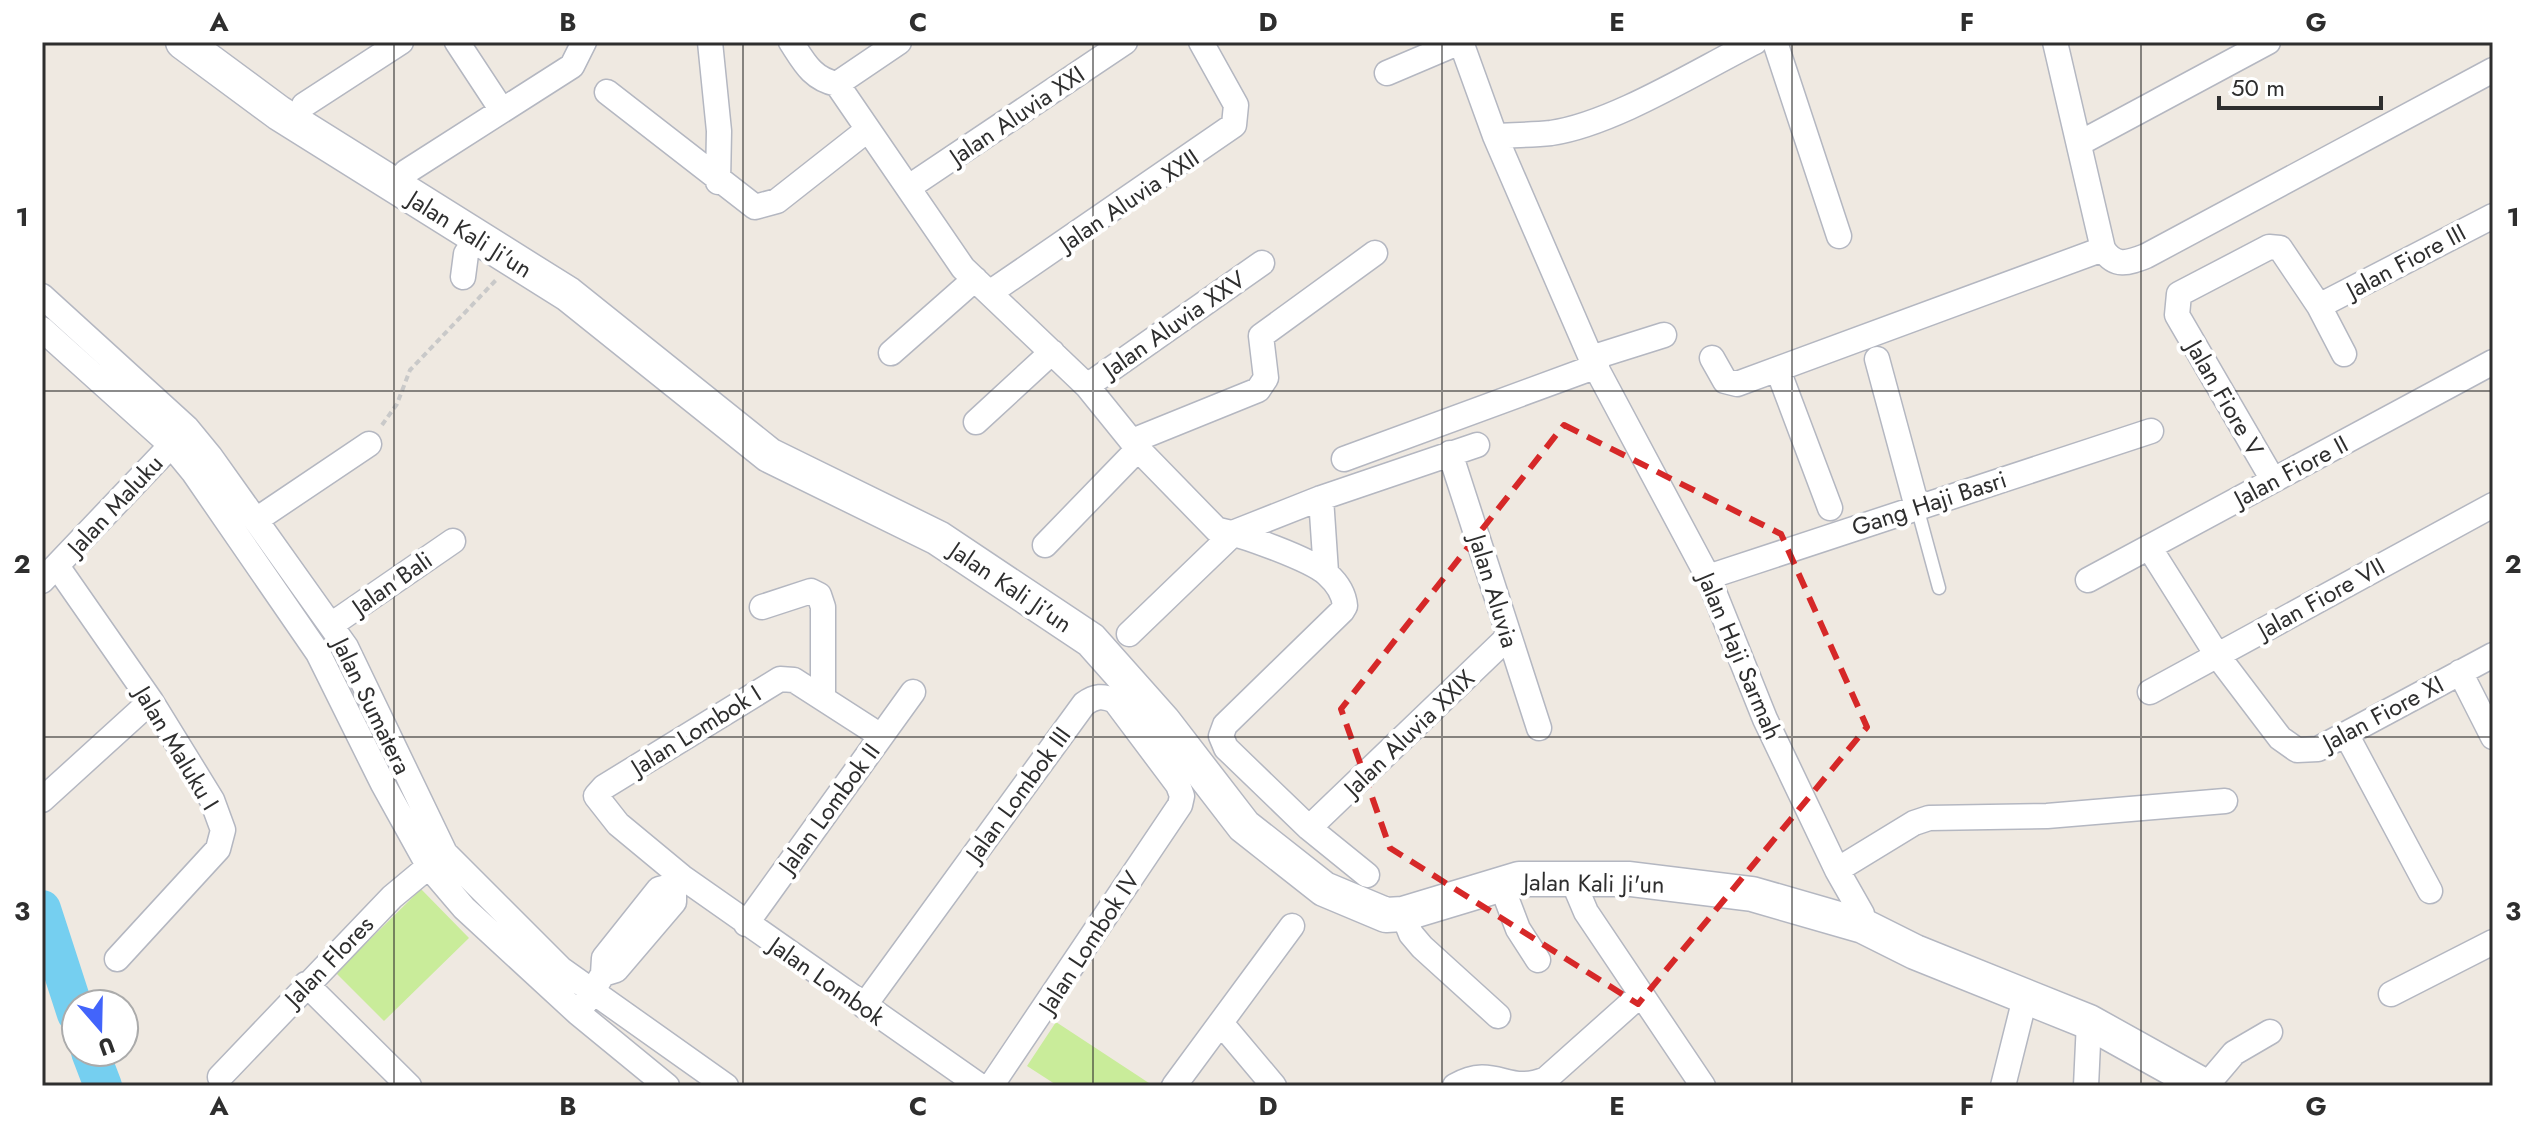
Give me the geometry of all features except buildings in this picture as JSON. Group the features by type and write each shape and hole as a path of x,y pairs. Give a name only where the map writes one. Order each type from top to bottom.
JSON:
{"street":[{"name":"Jalan Kali Ji'un","path":"183,42 279,113 512,262 568,294 769,455 938,538 1091,640 1163,721 1244,826 1324,889 1386,915 1403,914 1502,887 1519,879 1630,879 1752,894 1863,926"},
{"path":"304,105 401,42"},
{"path":"457,42 501,109"},
{"path":"406,172 572,66 584,42"},
{"path":"710,42 719,131 718,182"},
{"path":"791,42 811,72 820,80 837,84 866,131 909,187 963,268 1087,386 1135,445 1217,530 1235,532 1326,572 1342,591 1345,606 1342,611 1222,730 1226,748 1309,828 1367,875"},
{"path":"837,84 899,42"},
{"name":"Jalan Aluvia XXI","path":"909,187 1125,42"},
{"name":"Jalan Aluvia XXII","path":"983,285 1226,134 1238,115 1230,92 1201,42"},
{"path":"1387,73 1461,42"},
{"name":"Jalan Haji Sarmah","path":"1461,42 1495,136 1594,362 1708,577 1765,719 1837,870 1862,914 1863,926"},
{"path":"1495,136 1553,133 1585,123 1623,108 1755,42"},
{"path":"1775,42 1839,236"},
{"path":"2055,42 2103,249 2116,263 2146,256 2493,70"},
{"path":"2080,143 2268,42"},
{"path":"607,92 718,182 755,207 777,201 866,131"},
{"name":"Jalan Fiore III","path":"2319,306 2493,216"},
{"path":"463,277 466,254 476,239"},
{"name":"Jalan Fiore V","path":"2273,480 2177,315 2179,294 2274,246 2287,254 2319,306"},
{"path":"1712,358 1730,384 1778,370 2103,249"},
{"path":"1045,545 1135,445 1258,390 1266,378 1261,336 1375,253"},
{"name":"Jalan Aluvia XXV","path":"1087,386 1262,263"},
{"path":"891,353 983,285"},
{"name":"Jalan Sumatera","path":"42,296 64,315 256,520 331,625 346,647 437,860 561,969 598,983 726,1086"},
{"path":"2319,306 2344,354"},
{"path":"43,333 64,315"},
{"name":"Jalan Sumatera","path":"43,333 179,437 318,653 383,784 437,860 464,908 578,1013 667,1086"},
{"path":"1344,459 1664,335"},
{"path":"976,422 1052,352"},
{"path":"1877,359 1917,507"},
{"name":"Jalan Fiore II","path":"2088,580 2493,362"},
{"path":"1778,370 1830,508"},
{"name":"Gang Haji Basri","path":"1708,577 2151,431"},
{"name":"Jalan Maluku","path":"50,574 179,437"},
{"path":"256,520 369,444"},
{"path":"1129,634 1235,532 1321,498 1477,445"},
{"name":"Jalan Aluvia","path":"1450,453 1539,728"},
{"path":"1321,498 1326,572"},
{"name":"Jalan Fiore VII","path":"2150,692 2493,505"},
{"name":"Jalan Bali","path":"331,625 453,541"},
{"name":"Jalan Fiore XI","path":"2149,547 2217,655 2288,746 2305,751 2318,749 2493,655"},
{"name":"Jalan Maluku I","path":"50,574 151,701 212,800 224,835 218,849 117,959"},
{"path":"762,607 811,591 819,595 823,607 823,698"},
{"name":"Jalan Aluvia XXIX","path":"1309,828 1508,637"},
{"path":"2460,672 2493,737"},
{"name":"Jalan Lombok I","path":"596,796 611,783 773,682 794,680 881,736"},
{"name":"Jalan Lombok II","path":"746,924 913,692"},
{"name":"Jalan Lombok III","path":"864,1006 1091,699 1105,697 1115,701 1178,785 1182,796"},
{"path":"42,800 151,701"},
{"path":"2346,734 2430,891"},
{"name":"Jalan Lombok","path":"596,796 618,824 678,881 982,1085"},
{"name":"Jalan Lombok IV","path":"982,1085 1061,986 1180,805 1182,796"},
{"path":"1837,870 1914,823 1929,818 2047,816 2225,801"},
{"name":"Jalan Flores","path":"220,1077 392,897 437,860"},
{"path":"1572,879 1586,912 1639,996 1703,1086"},
{"path":"578,1013 598,983 616,970 674,902 678,881"},
{"path":"1502,887 1518,929 1538,960"},
{"path":"1403,914 1411,934 1422,947 1498,1016"},
{"path":"1174,1086 1292,926"},
{"path":"1863,926 2025,998 2089,1022 2205,1086 2234,1053 2270,1032"},
{"path":"2391,994 2493,942"},
{"path":"306,984 409,1086"},
{"path":"1455,1086 1473,1076 1490,1076 1515,1085 1532,1085 1546,1079 1639,996"},
{"path":"2003,1086 2025,998"},
{"path":"2086,1086 2089,1022"},
{"path":"1221,1023 1274,1086"}],"lane":[{"path":"1917,507 1939,588"}],"path":[{"path":"369,444 397,404 410,370 512,262"}],"highlighted area":[{"path":"1564,425 1781,534 1867,727 1638,1004 1390,848 1341,709"}],"green space":[{"path":"421,889 469,938 384,1021 336,973"},
{"path":"1056,1022 1152,1085 1058,1086 1027,1066"}],"waterway":[{"path":"42,909 68,988"},
{"path":"96,1068 103,1086"}]}
